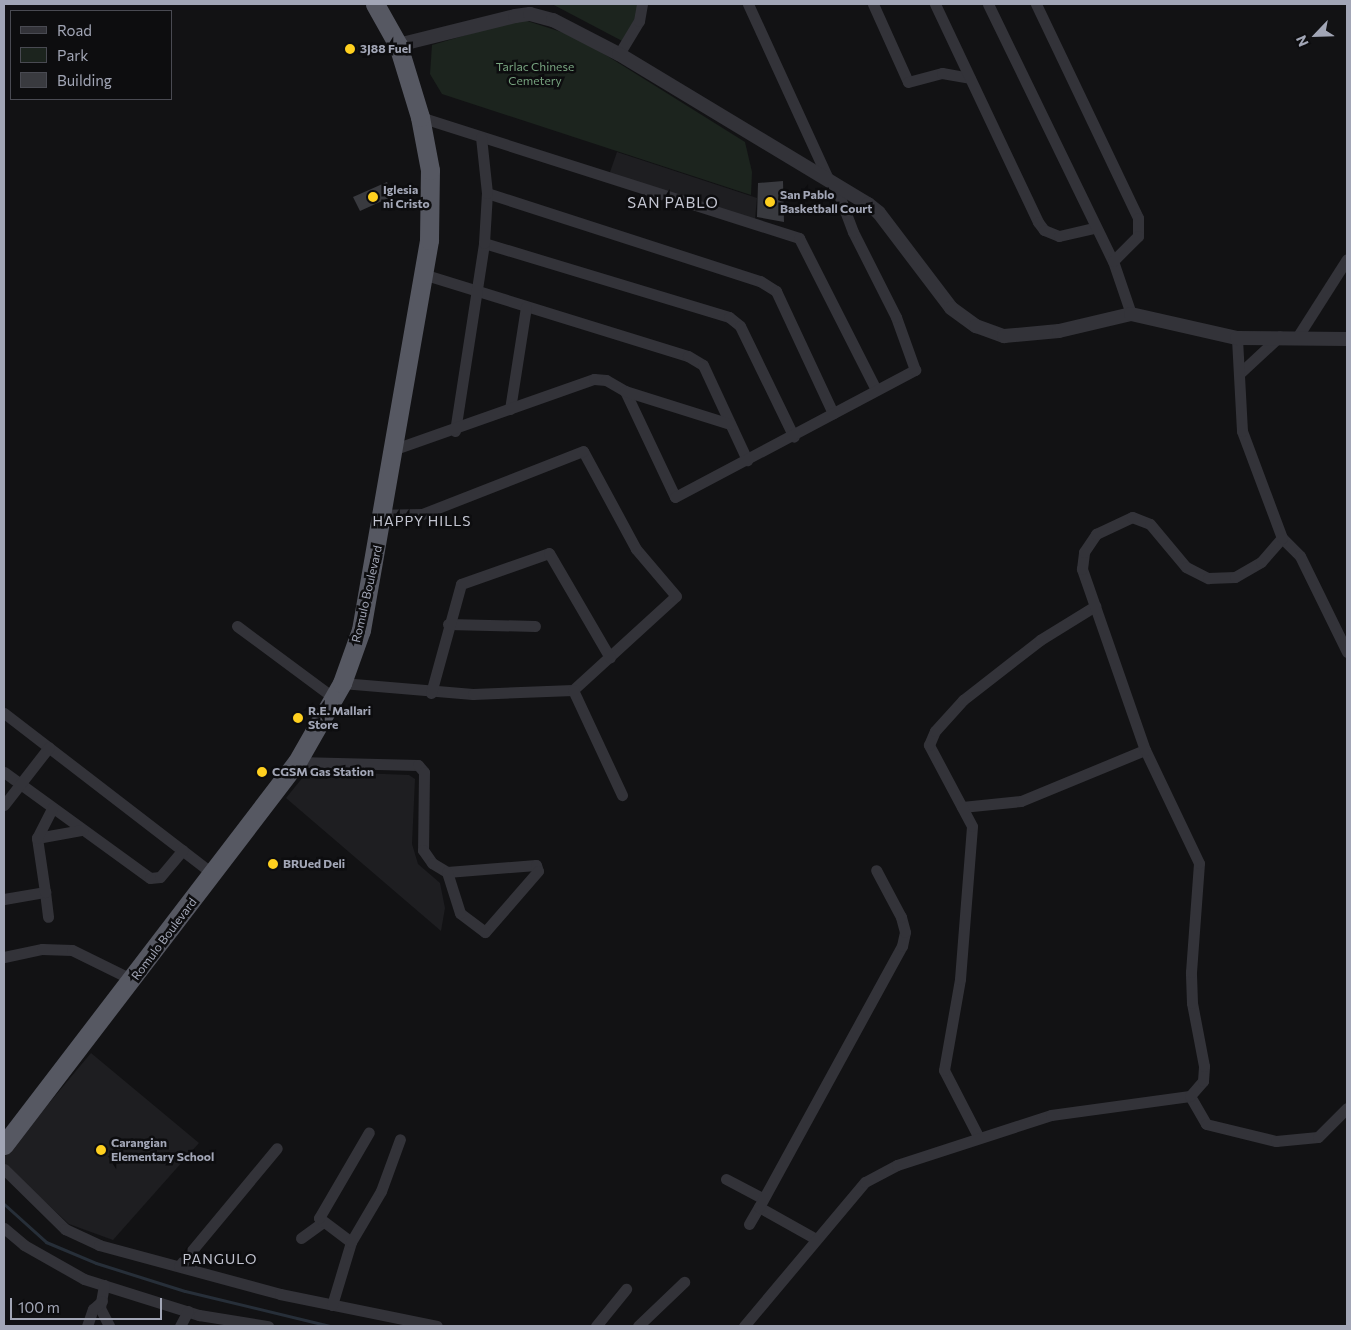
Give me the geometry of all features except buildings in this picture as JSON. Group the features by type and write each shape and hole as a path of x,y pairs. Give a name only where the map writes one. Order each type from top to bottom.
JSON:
{"highway":[{"name":"Romulo Boulevard","path":"4,1145 133,980 297,762 338,690 361,630 384,515 426,275 430,170 420,117 398,45 375,4"}],"street":[{"path":"619,54 639,21 642,4"},
{"path":"625,391 675,497 794,437 833,413 914,370 914,364 832,182 748,4"},
{"path":"873,4 908,82 942,73 970,78"},
{"path":"935,4 1044,230 1059,236 1093,228"},
{"path":"988,4 1093,228 1113,261 1131,314"},
{"path":"1036,4 1138,218 1138,236 1113,261"},
{"path":"398,45 465,26 530,14 553,20 619,54 832,182 880,213 951,308 976,326 1004,336 1059,331 1131,314 1238,338 1298,336 1347,339"},
{"path":"420,117 799,238 876,390"},
{"path":"455,431 474,289 484,243 487,193 481,137"},
{"path":"487,193 768,286 776,291 833,413"},
{"path":"484,243 729,316 740,326 794,437"},
{"path":"1298,336 1347,259"},
{"path":"426,275 688,356 703,365 747,460"},
{"path":"510,409 526,307"},
{"path":"1240,373 1280,336"},
{"path":"1238,338 1242,431 1282,538 1300,556 1347,652"},
{"path":"395,449 455,431 583,381 606,380 625,391 730,424"},
{"path":"237,626 338,690 431,693 574,690 676,596 636,549 583,452 422,514 384,515"},
{"path":"744,1326 865,1182 897,1165 978,1136 1051,1115 1190,1096 1203,1080 1204,1066 1192,996 1199,863 1145,750 1082,569 1084,552 1096,534 1132,517 1150,524 1186,568 1208,578 1235,577 1260,562 1282,538"},
{"path":"431,693 460,584 549,553 610,658"},
{"path":"978,1136 944,1070 960,978 972,826 932,754 929,745 935,731 964,700 1002,670 1095,606"},
{"path":"448,624 535,626"},
{"path":"574,690 622,795"},
{"path":"4,712 212,873"},
{"path":"4,805 48,747"},
{"path":"962,807 1021,802 1145,750"},
{"path":"297,762 421,767 423,850 447,872 460,913 486,932 538,871 536,865 447,872"},
{"path":"4,772 150,878 160,876 182,850"},
{"path":"48,917 37,838 52,808"},
{"path":"37,838 82,830"},
{"path":"749,1224 902,946 906,932 901,917 876,870"},
{"path":"4,900 45,892"},
{"path":"4,957 42,949 72,950 133,980"},
{"path":"1190,1096 1206,1124 1276,1141 1318,1137 1347,1108"},
{"path":"351,1242 322,1223 319,1218 369,1132"},
{"path":"332,1305 351,1242 381,1191 400,1139"},
{"path":"179,1266 277,1148"},
{"path":"4,1169 65,1229 99,1245 332,1305 437,1326"},
{"path":"726,1179 816,1239"},
{"path":"301,1238 322,1223"},
{"path":"4,1228 62,1269 104,1285 188,1311 268,1326"},
{"path":"638,1326 684,1282"},
{"path":"104,1285 101,1310 109,1326"},
{"path":"596,1326 626,1289"},
{"path":"87,1326 92,1309 102,1300"},
{"path":"180,1326 188,1311"}],"shaded area":[{"path":"617,152 757,198 755,219 609,175"},
{"path":"308,771 409,775 415,779 412,844 418,864 440,883 445,908 441,931 286,798"},
{"name":"Carangian Elementary School","path":"91,1053 199,1143 113,1240 69,1224 4,1164 4,1157"}],"green space":[{"path":"552,4 640,4 626,43"},
{"name":"Tarlac Chinese Cemetery","path":"521,19 577,37 745,142 752,172 751,195 442,94 430,74 432,45"}],"waterway":[{"path":"4,1204 46,1242 96,1263 185,1291 330,1326"}],"place":[{"name":"3J88 Fuel","path":"350,49"},
{"name":"Iglesia ni Cristo","path":"373,197"},
{"name":"San Pablo Basketball Court","path":"770,202"},
{"name":"R.E. Mallari Store","path":"298,718"},
{"name":"CGSM Gas Station","path":"262,772"},
{"name":"BRUed Deli","path":"273,864"},
{"name":"Carangian Elementary School","path":"101,1150"}],"district":[{"name":"SAN PABLO","path":"673,203"},
{"name":"HAPPY HILLS","path":"422,521"},
{"name":"PANGULO","path":"220,1259"}]}
